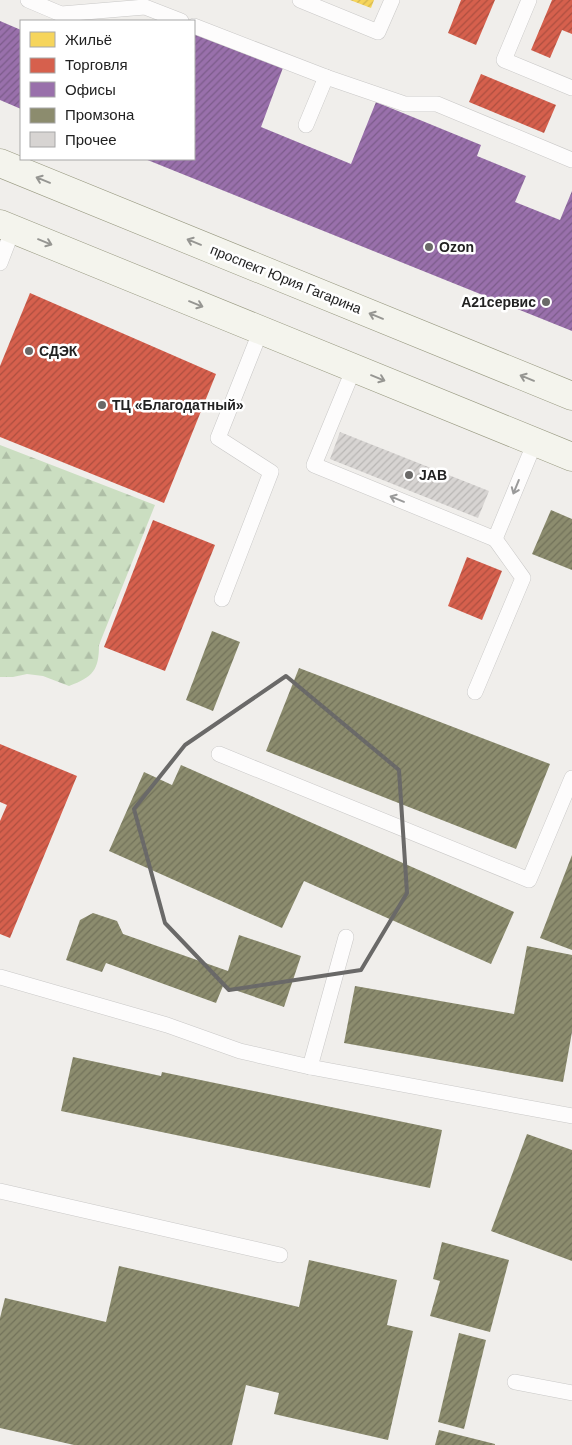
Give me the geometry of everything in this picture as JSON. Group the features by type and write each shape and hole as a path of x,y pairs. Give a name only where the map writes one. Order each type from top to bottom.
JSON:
{"main road":[{"name":"проспект Юрия Гагарина","path":"0,162 572,396"},
{"path":"6,226 572,457"}],"lane":[{"path":"28,0 61,14 145,7 178,20"},
{"path":"300,0 378,32 392,0"},
{"path":"529,0 504,60 572,88"},
{"path":"195,26 326,77 405,104 437,104 571,157"},
{"path":"306,125 326,77"},
{"path":"0,263 6,226"},
{"path":"222,600 271,472 218,438 260,330"},
{"path":"354,368 314,465 495,539 523,578 475,692"},
{"path":"495,539 535,442"},
{"path":"219,754 529,880 572,778"},
{"path":"310,1067 346,938"},
{"path":"0,977 167,1025 240,1051 310,1067 572,1116"},
{"path":"0,1191 280,1255"},
{"path":"515,1382 572,1394"}],"highlighted area":[{"path":"286,676 399,770 407,893 361,970 229,990 165,923 134,809 185,745"}],"green space":[{"path":"0,445 155,505 99,645 96,667 89,676 69,686 43,676 27,674 0,677"}],"building: Жильё":[{"path":"350,0 374,0 371,8"}],"building: Торговля":[{"path":"461,0 495,0 476,45 448,33"},
{"path":"552,0 572,0 572,34 562,30 550,58 531,50"},
{"path":"481,74 556,105 544,133 469,102"},
{"name":"ТЦ «Благодатный»","path":"30,293 216,374 164,503 0,437 0,366"},
{"path":"153,520 215,545 165,671 104,647"},
{"path":"467,557 502,571 482,620 448,606"},
{"path":"0,744 77,776 10,938 0,934 0,821 7,805 0,802"}],"building: Офисы":[{"path":"0,21 20,30 20,109 0,100"},
{"path":"195,29 284,65 261,127 351,164 376,102 481,145 477,156 526,176 515,202 560,220 572,191 572,331 147,160 195,160"}],"building: Промзона":[{"path":"551,510 572,519 572,570 532,554"},
{"path":"212,631 240,642 213,711 186,700"},
{"path":"299,668 550,764 516,849 266,751"},
{"path":"181,765 514,912 491,964 304,881 282,928 109,851 144,772 172,785"},
{"path":"572,855 572,950 540,938"},
{"path":"93,913 117,921 123,934 228,971 239,935 301,956 284,1007 223,986 216,1003 106,963 102,972 66,960 80,920"},
{"path":"527,946 572,955 572,1032 563,1082 344,1043 355,986 514,1014"},
{"path":"73,1057 161,1076 162,1072 442,1130 430,1188 61,1111"},
{"path":"527,1134 572,1150 572,1261 491,1231"},
{"path":"442,1242 509,1260 490,1332 430,1316 440,1281 433,1279"},
{"path":"309,1260 397,1280 387,1325 413,1331 388,1440 274,1414 279,1393 246,1385 232,1445 74,1445 0,1428 0,1318 5,1298 106,1322 119,1266 299,1307"},
{"path":"459,1333 486,1340 464,1429 438,1422"},
{"path":"439,1430 495,1444 495,1445 435,1445"}],"building: Прочее":[{"name":"JAB","path":"340,432 489,491 478,518 330,459"}],"place":[{"name":"Ozon","path":"429,247"},
{"name":"А21сервис","path":"546,302"},
{"name":"СДЭК","path":"29,351"},
{"name":"ТЦ «Благодатный»","path":"102,405"},
{"name":"JAB","path":"409,475"}]}
